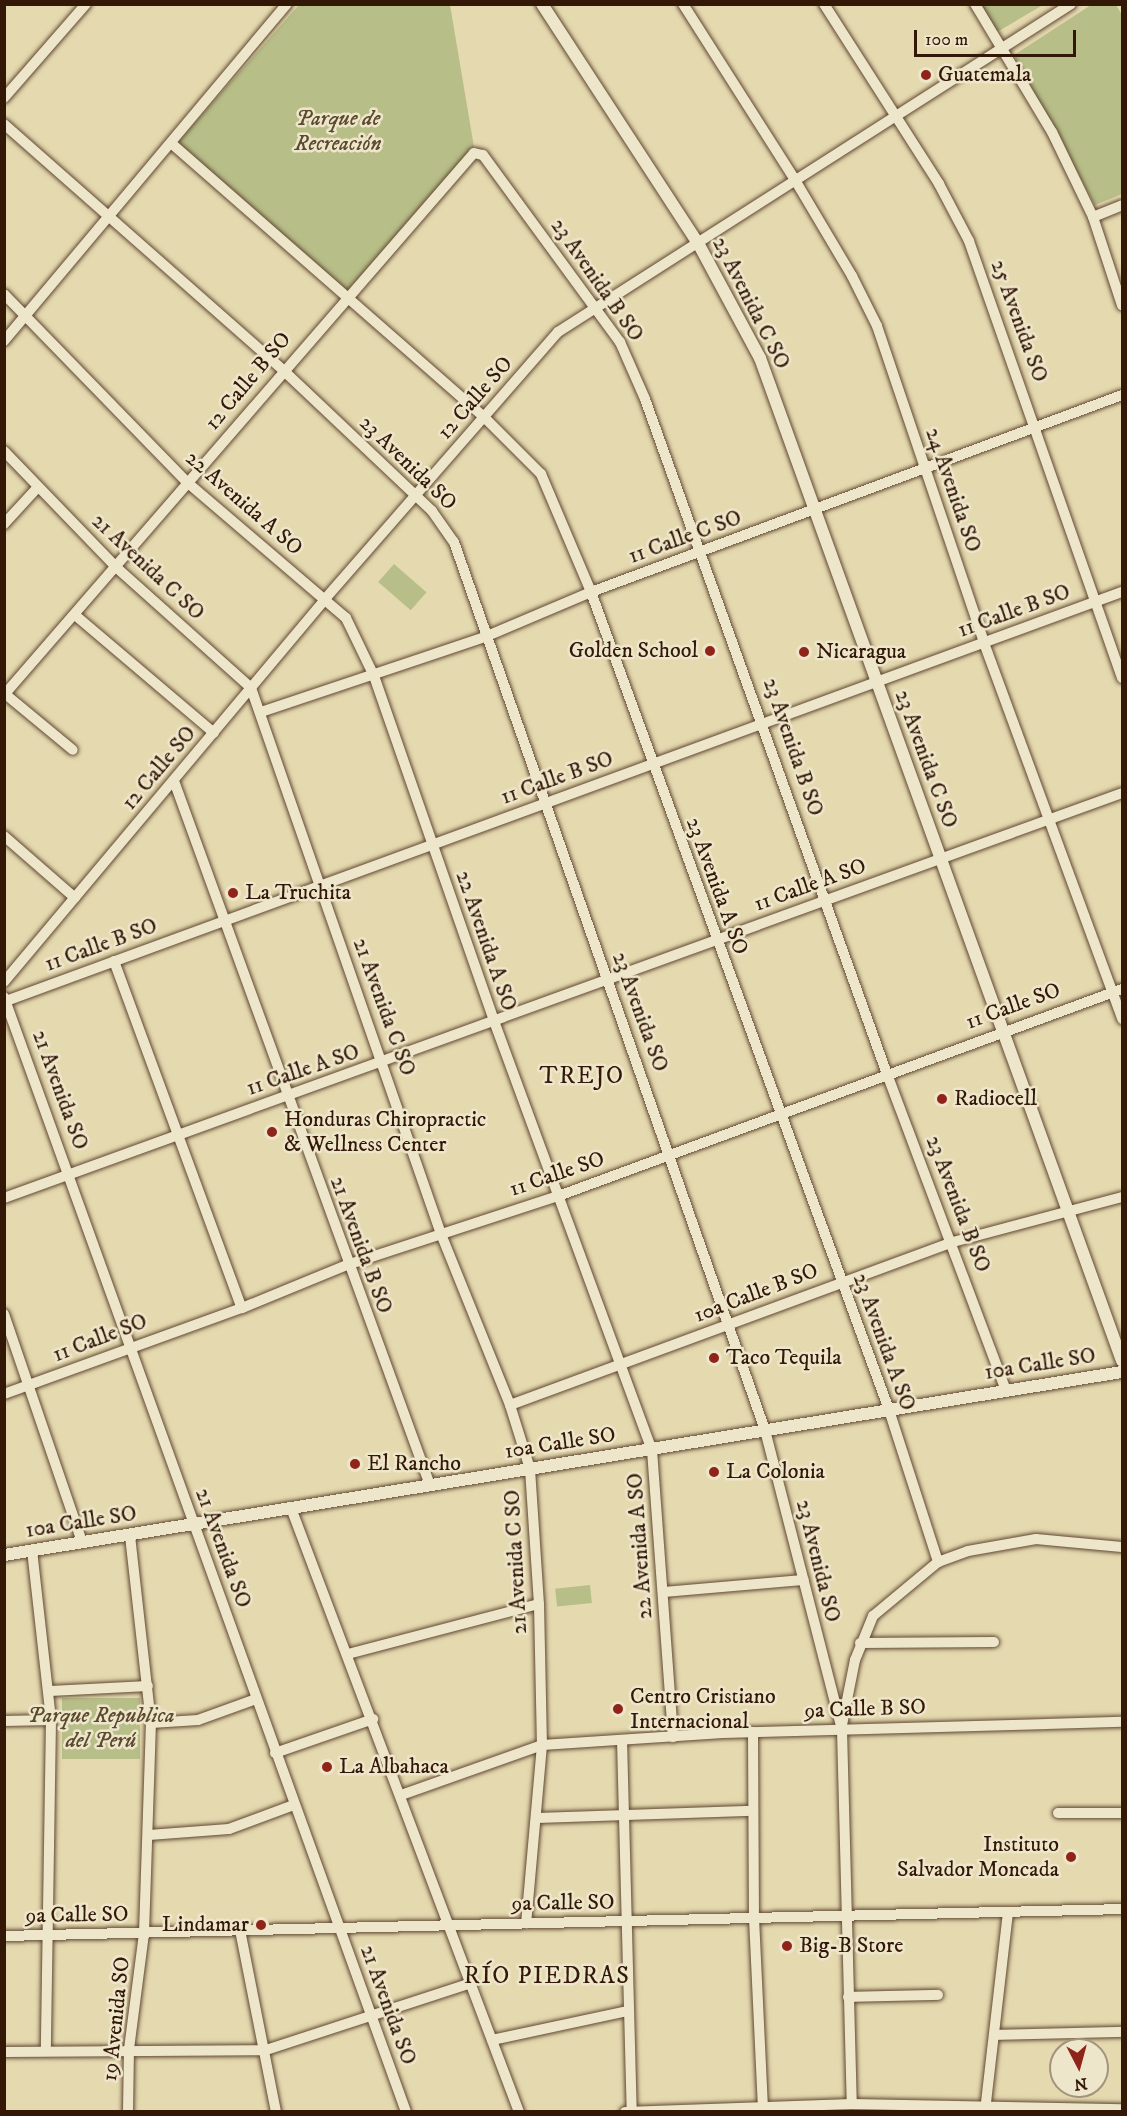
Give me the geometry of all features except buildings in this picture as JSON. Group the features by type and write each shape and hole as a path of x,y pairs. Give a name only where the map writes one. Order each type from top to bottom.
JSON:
{"street":[{"path":"4,98 86,4"},
{"path":"4,341 287,4"},
{"name":"23 Avenida C SO","path":"542,4 698,243 760,358 1122,1361"},
{"name":"24 Avenida SO","path":"683,4 795,180 852,276 877,326 984,643 1117,990 1122,1019"},
{"name":"25 Avenida SO","path":"824,4 939,184 969,241 1037,426 1122,678"},
{"path":"975,4 1004,47 1093,217 1122,305"},
{"name":"12 Calle SO","path":"4,982 325,599 558,332 1071,4"},
{"name":"23 Avenida SO","path":"4,124 110,215 283,370 445,525 454,542 485,637 731,1324 765,1430 842,1730 852,2104"},
{"path":"171,143 346,298"},
{"name":"12 Calle B SO","path":"5,694 117,568 283,370 474,153 479,152"},
{"name":"23 Avenida B SO","path":"479,152 620,342 645,399 764,722 887,1074 953,1242 1006,1390"},
{"path":"1093,217 1122,206"},
{"name":"22 Avenida A SO","path":"4,294 188,483 346,618 374,676 494,1021 561,1195 619,1364 652,1450 673,1737"},
{"name":"23 Avenida A SO","path":"346,298 484,417 541,474 591,592 778,1114 889,1410 938,1562"},
{"name":"11 Calle C SO","path":"261,712 485,637 591,592 1122,395"},
{"name":"21 Avenida C SO","path":"4,452 117,568 251,688 384,1062 441,1233 510,1405 530,1469 539,1604 542,1745 526,1923"},
{"path":"4,524 38,487"},
{"name":"11 Calle B SO","path":"5,999 1122,592"},
{"path":"75,615 214,733"},
{"path":"5,694 73,750"},
{"name":"21 Avenida B SO","path":"174,781 222,921 347,1265 430,1485"},
{"name":"11 Calle A SO","path":"4,1198 1122,793"},
{"path":"4,836 75,898"},
{"path":"114,961 242,1308"},
{"name":"11 Calle SO","path":"4,1394 242,1308 347,1265 561,1195 1117,990"},
{"name":"21 Avenida SO","path":"5,999 132,1346 193,1525 406,2112"},
{"name":"10a Calle B SO","path":"510,1405 953,1242 1070,1213 1122,1197"},
{"path":"4,1314 31,1384 82,1542"},
{"name":"10a Calle SO","path":"4,1555 1122,1372"},
{"path":"291,1508 373,1719 519,2112"},
{"name":"19 Avenida SO","path":"128,2112 129,2049 144,1933 151,1724 130,1535"},
{"path":"842,1730 860,1642 873,1616 887,1601 938,1562 968,1551 1036,1539 1122,1548"},
{"path":"32,1550 50,1691 51,1720 50,1935 46,2050"},
{"path":"663,1592 803,1580"},
{"path":"348,1654 539,1604"},
{"path":"860,1642 994,1642"},
{"path":"50,1691 148,1686"},
{"path":"151,1724 198,1720 256,1699"},
{"path":"275,1753 373,1719"},
{"path":"4,1721 51,1720"},
{"name":"9a Calle B SO","path":"401,1795 542,1745 1012,1720 1122,1722"},
{"path":"753,1732 754,1918 763,2110"},
{"path":"622,1740 629,2111 763,2110 852,2104 986,2109 1122,2109"},
{"path":"149,1835 229,1829 294,1805"},
{"path":"537,1818 753,1811"},
{"path":"1058,1814 1122,1814"},
{"name":"9a Calle SO","path":"4,1936 1122,1909"},
{"path":"986,2109 1008,1912"},
{"path":"240,1930 266,2050 276,2112"},
{"path":"4,2052 129,2049 266,2050 372,2019 471,1983"},
{"path":"848,1997 938,1995"},
{"path":"492,2040 627,2011"},
{"path":"996,2035 1122,2032"}],"green space":[{"name":"Parque de Recreación","path":"299,5 450,5 474,147 346,292 176,144"},
{"path":"980,5 1043,5 997,32"},
{"path":"1091,5 1116,5 1122,15 1122,194 1095,205 1014,55"},
{"path":"394,564 426,592 411,610 378,582"},
{"path":"590,1585 592,1603 557,1607 555,1589"},
{"name":"Parque Republica del Perú","path":"62,1698 140,1698 140,1759 62,1759"}],"place":[{"name":"Guatemala","path":"926,75"},
{"name":"Golden School","path":"710,651"},
{"name":"Nicaragua","path":"804,652"},
{"name":"La Truchita","path":"233,893"},
{"name":"Radiocell","path":"942,1099"},
{"name":"Honduras Chiropractic & Wellness Center","path":"272,1132"},
{"name":"Taco Tequila","path":"714,1358"},
{"name":"El Rancho","path":"355,1464"},
{"name":"La Colonia","path":"714,1472"},
{"name":"Centro Cristiano Internacional","path":"618,1709"},
{"name":"La Albahaca","path":"327,1767"},
{"name":"Instituto Salvador Moncada","path":"1071,1857"},
{"name":"Lindamar","path":"261,1925"},
{"name":"Big-B Store","path":"787,1946"}],"district":[{"name":"TREJO","path":"582,1077"},
{"name":"RÍO PIEDRAS","path":"547,1977"}]}
